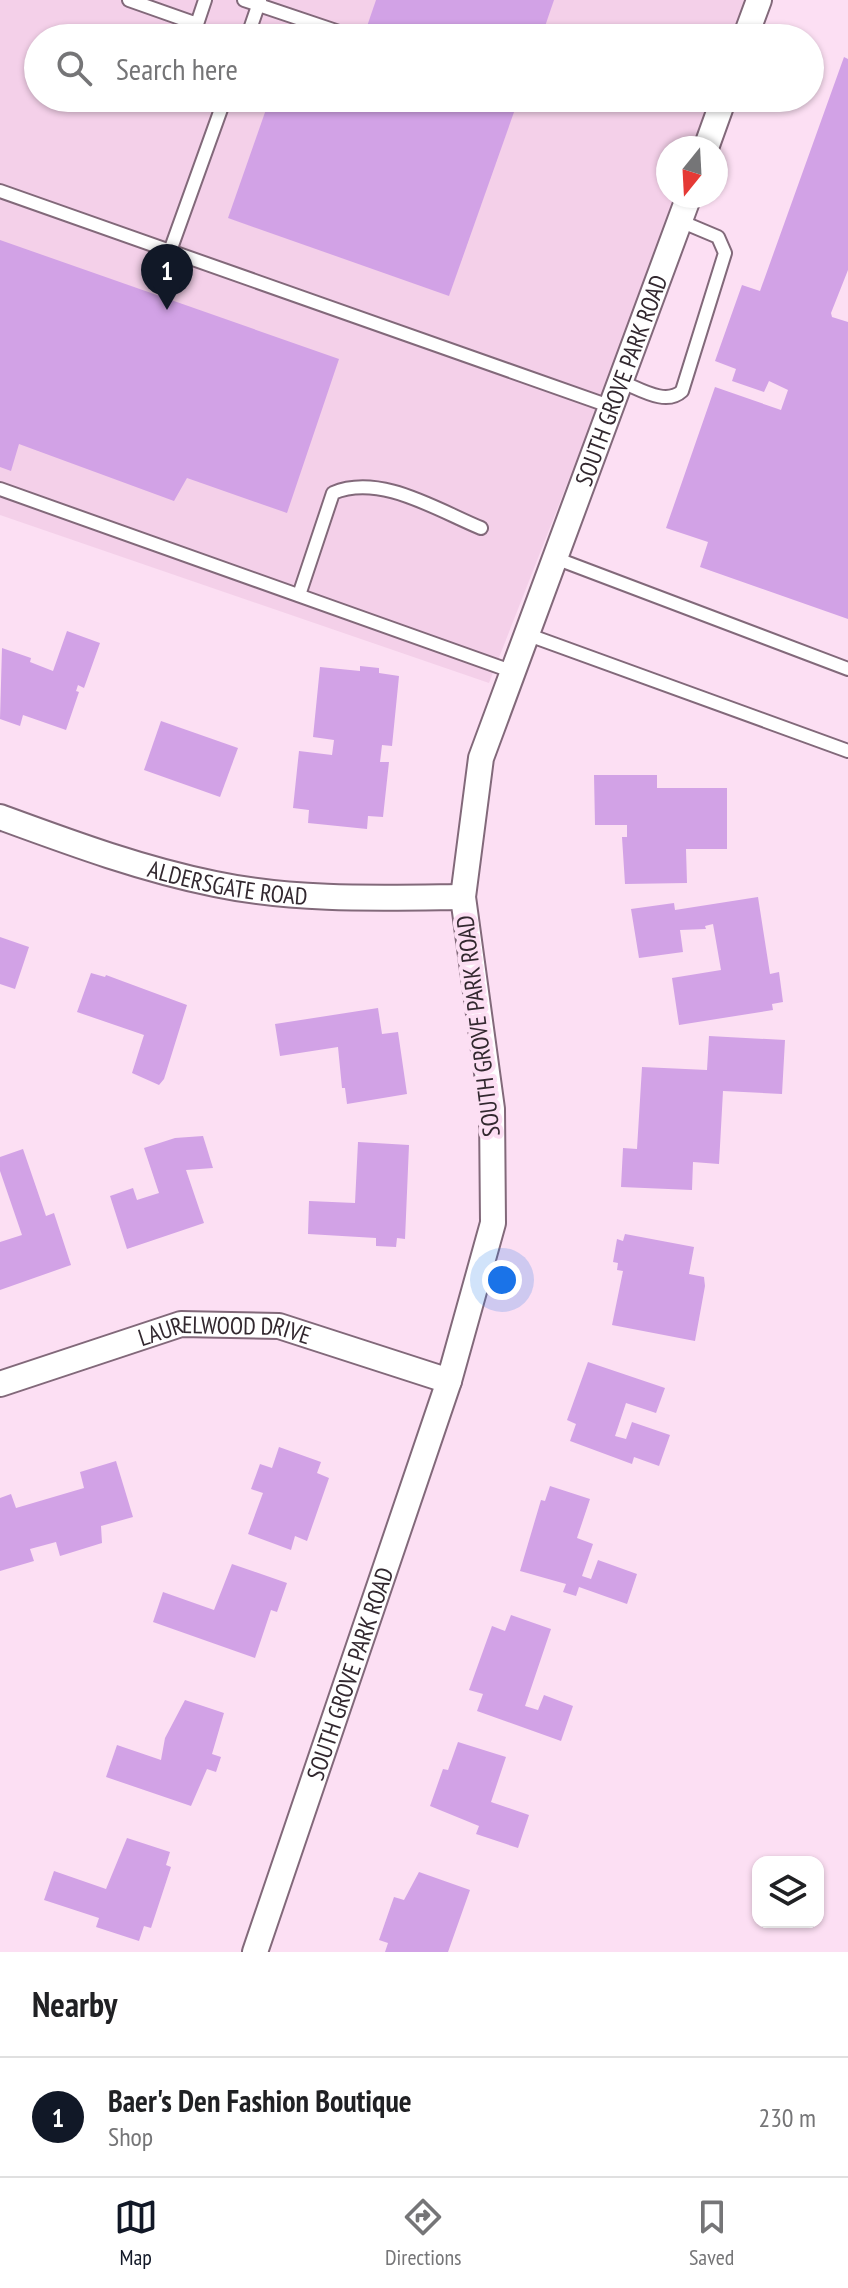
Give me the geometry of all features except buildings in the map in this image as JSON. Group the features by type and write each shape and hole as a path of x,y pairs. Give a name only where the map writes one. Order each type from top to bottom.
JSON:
{"street":[{"path":"750,24 759,0"},
{"path":"710,136 719,112"},
{"name":"SOUTH GROVE PARK ROAD","path":"255,1952 449,1381 493,1223 492,1109 463,897 481,758 685,208"},
{"name":"ALDERSGATE ROAD","path":"0,817 133,865 218,885 327,898 463,897"},
{"name":"LAURELWOOD DRIVE","path":"0,1384 181,1324 279,1326 449,1381"}],"lane":[{"path":"129,0 197,24 205,0"},
{"path":"244,0 260,2 318,24"},
{"path":"252,24 260,2"},
{"path":"170,251 220,112"},
{"path":"0,191 613,407"},
{"path":"622,382 665,398 675,397 682,391 725,253 718,237 680,221"},
{"path":"299,595 333,493 352,485 389,490 481,528"},
{"path":"0,489 511,671"},
{"path":"555,558 848,669"},
{"path":"526,634 848,751"}],"shaded area":[{"path":"0,0 757,0 748,24 24,24 24,112 713,112 704,136 656,136 656,208 675,208 489,683 0,515"}],"place":[{"name":"Baer's Den Fashion Boutique","path":"167,310"}]}
